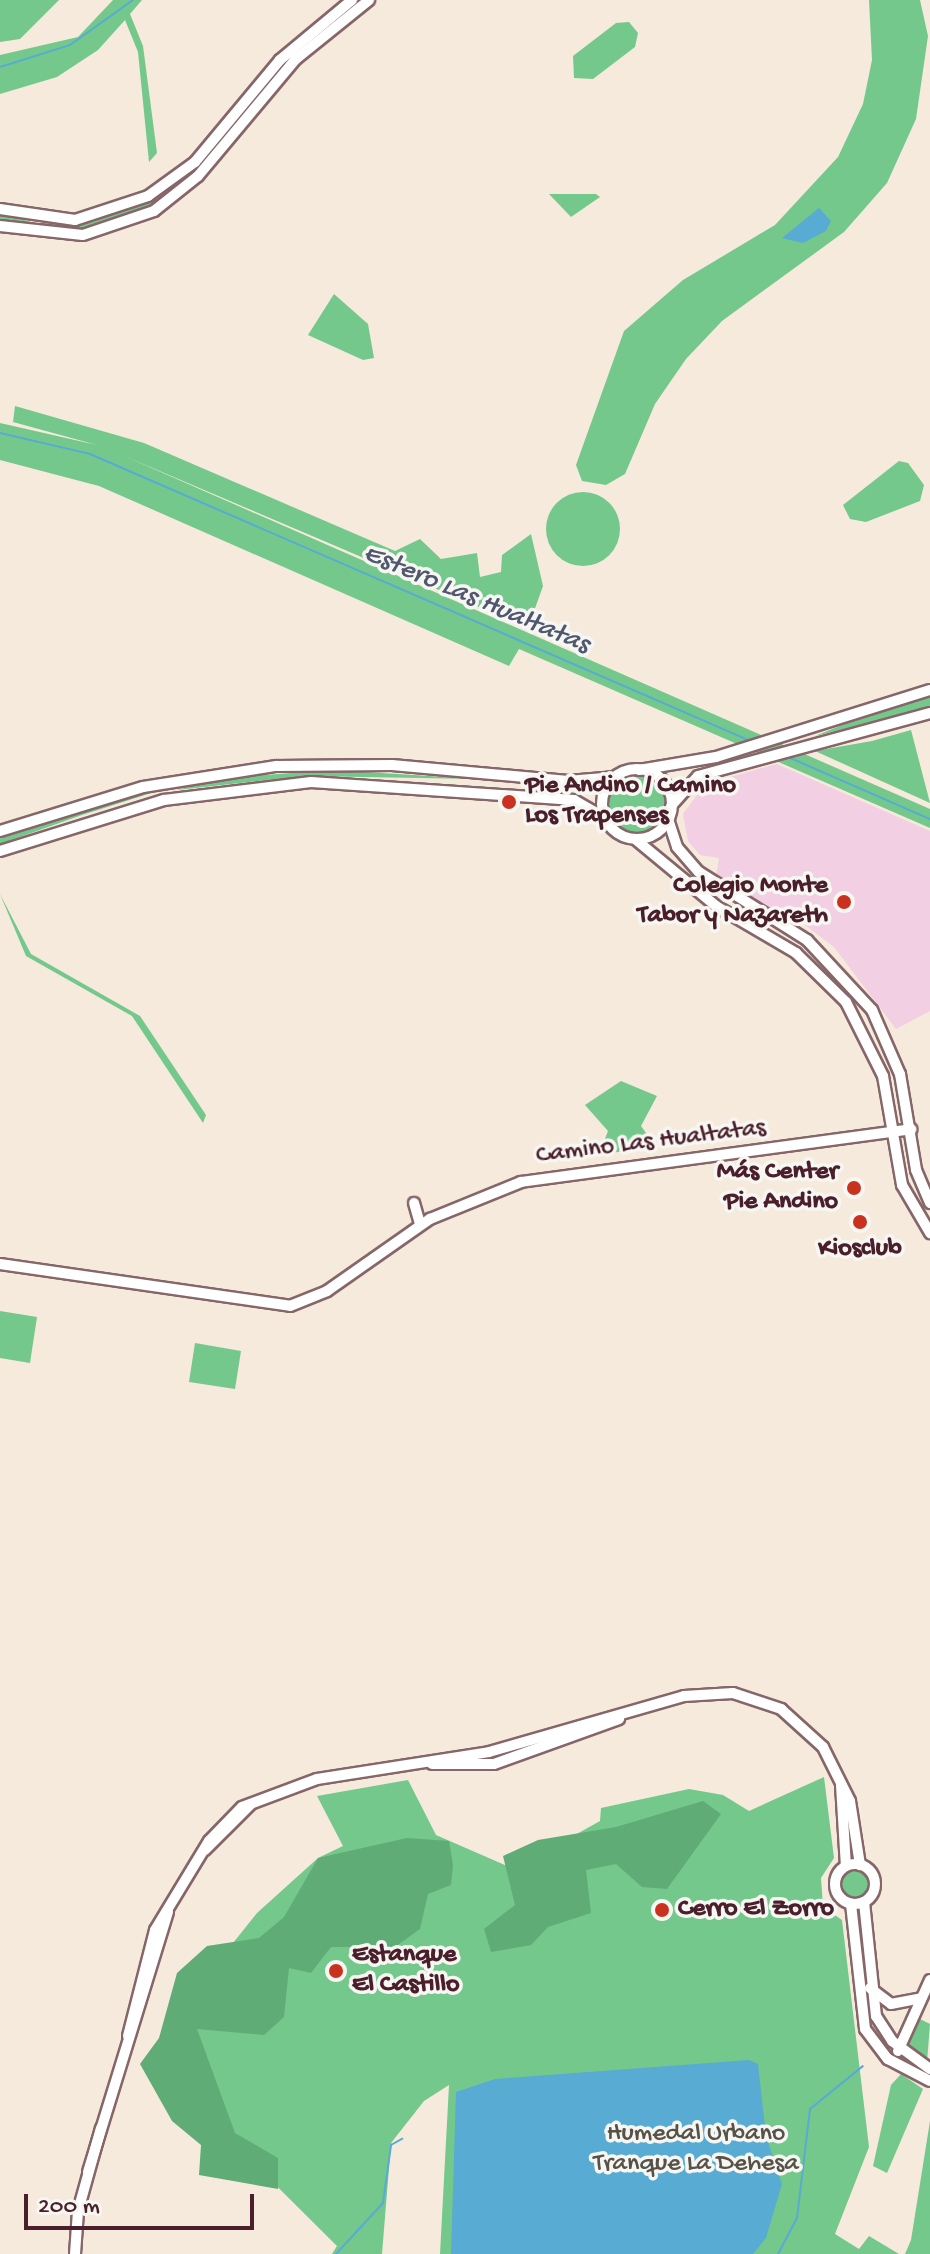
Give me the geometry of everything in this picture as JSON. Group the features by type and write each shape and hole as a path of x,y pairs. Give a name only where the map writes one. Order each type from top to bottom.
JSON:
{"street":[{"path":"0,209 84,219 171,182 289,51 352,0"},
{"path":"0,226 83,235 133,222 176,196 296,59 369,0"},
{"path":"171,182 176,196"},
{"path":"0,831 172,780 322,764 488,774 616,777 737,751 930,690"},
{"path":"635,839 655,834 668,819 671,806 695,777 930,713"},
{"path":"639,770 662,781 671,806"},
{"path":"470,790 488,774"},
{"path":"605,818 603,795 616,777"},
{"path":"164,800 172,780"},
{"path":"0,851 164,800 311,782 470,790 574,800 635,839 833,987 875,1054 902,1185 930,1233"},
{"path":"668,819 677,847 699,872 807,940 855,988 890,1045 930,1203"},
{"name":"Camino Las Hualtatas","path":"0,1264 282,1307 327,1291 420,1224 477,1197 560,1173 911,1129"},
{"path":"414,1203 420,1224"},
{"path":"75,2254 88,2172 169,1907 204,1850 233,1813 317,1779 426,1763 504,1762 630,1713 697,1693 755,1698 807,1729 841,1783 860,1865 875,1882 864,1902 869,1986 889,2038 930,2069"},
{"path":"841,1783 846,1866 835,1885 851,1904 860,2013 877,2048 894,2063 930,2081"},
{"path":"846,1866 860,1865"},
{"path":"851,1904 864,1902"},
{"path":"894,2063 930,1980"},
{"path":"869,1986 891,2004 921,1998"},
{"path":"877,2048 889,2038"}],"shaded area":[{"name":"Colegio Monte Tabor y Nazareth","path":"777,764 930,831 930,1011 896,1029 834,947 785,910 781,915 716,877 719,858 700,855 688,841 683,814 705,784"}],"green space":[{"path":"0,0 59,0 20,39 0,42"},
{"path":"113,0 142,0 130,14 143,46 157,153 149,162 138,52 125,20 98,50 57,77 0,94 0,55 78,37"},
{"path":"869,0 920,0 928,36 916,119 887,183 844,232 722,321 686,359 655,404 625,474 606,485 582,481 576,465 624,331 683,280 775,225 838,157 863,104 872,60"},
{"path":"629,22 638,33 635,47 593,79 574,78 573,56 616,23"},
{"path":"169,189 138,214 79,231 0,222 0,213 35,223 93,222"},
{"path":"549,194 596,194 600,197 571,217"},
{"path":"334,294 368,324 374,358 363,360 308,335"},
{"path":"15,406 144,443 395,551 420,539 441,559 477,553 480,577 501,572 502,555 531,534 543,586 528,628 122,455 930,809 930,828 519,649 509,666 99,486 0,460 0,423 97,445 13,422"},
{"path":"899,461 908,463 924,485 920,501 866,522 850,519 843,505"},
{"path":"583,492 597,495 609,503 617,515 620,529 617,543 609,555 597,563 583,566 569,563 557,555 549,543 546,529 549,515 557,503 569,495"},
{"path":"930,694 930,708 815,736 867,715"},
{"path":"911,730 930,803 815,751 872,741"},
{"path":"333,770 478,779 305,776 177,790 222,778"},
{"path":"637,774 649,776 659,783 666,793 666,817 659,827 649,834 637,836 625,834 615,827 608,817 606,805 608,793 615,783 625,776"},
{"path":"167,788 0,844 0,838 52,819"},
{"path":"0,894 31,954 140,1016 206,1115 203,1123 132,1016 26,956"},
{"path":"621,1081 657,1096 641,1126 657,1148 599,1154 608,1131 585,1105"},
{"path":"0,1311 37,1317 30,1363 0,1358"},
{"path":"195,1343 241,1351 235,1389 189,1382"},
{"path":"824,1777 834,1858 821,1878 823,1907 842,1920 869,2147 835,2234 859,2249 869,2236 899,2254 440,2254 449,2085 424,2101 391,2143 382,2254 332,2254 337,2246 185,2095 201,1983 257,1913 318,1858 343,1846 317,1796 408,1780 436,1835 514,1869 600,1821 601,1808 689,1789 723,1795 749,1811"},
{"path":"703,1801 721,1814 667,1889 642,1887 616,1864 586,1870 591,1913 548,1927 531,1945 491,1952 484,1929 515,1905 503,1856 538,1840 616,1827"},
{"path":"407,1838 449,1841 453,1865 451,1885 428,1894 420,1929 395,1947 331,1947 311,1973 289,1968 284,2017 264,2035 197,2029 235,2133 278,2158 278,2189 199,2175 201,2145 172,2121 140,2064 159,2038 177,1973 207,1946 259,1938 284,1917 318,1858"},
{"path":"855,1871 865,1875 869,1885 865,1895 855,1899 845,1895 841,1885 845,1875"},
{"path":"916,2017 930,2024 927,2062 905,2048"},
{"path":"901,2074 923,2089 887,2173 873,2166 891,2085"},
{"path":"930,2121 930,2254 905,2254 911,2240"}],"water":[{"path":"819,208 831,221 826,231 803,243 782,238"},
{"name":"Humedal Urbano Tranque La Dehesa","path":"749,2060 758,2064 766,2136 782,2184 766,2238 753,2254 451,2254 456,2092 495,2079"}],"waterway":[{"path":"0,67 70,45 133,0"},
{"name":"Estero Las Hualtatas","path":"0,433 90,454 753,742"},
{"name":"Estero Las Hualtatas","path":"788,757 930,819"},
{"path":"778,2254 797,2218 810,2109 863,2066"},
{"path":"336,2254 383,2203 391,2145 402,2139"}],"place":[{"name":"Pie Andino / Camino Los Trapenses","path":"509,802"},
{"name":"Colegio Monte Tabor y Nazareth","path":"844,902"},
{"name":"Más Center Pie Andino","path":"854,1188"},
{"name":"Kiosclub","path":"860,1222"},
{"name":"Cerro El Zorro","path":"662,1910"},
{"name":"Estanque El Castillo","path":"336,1971"}]}
